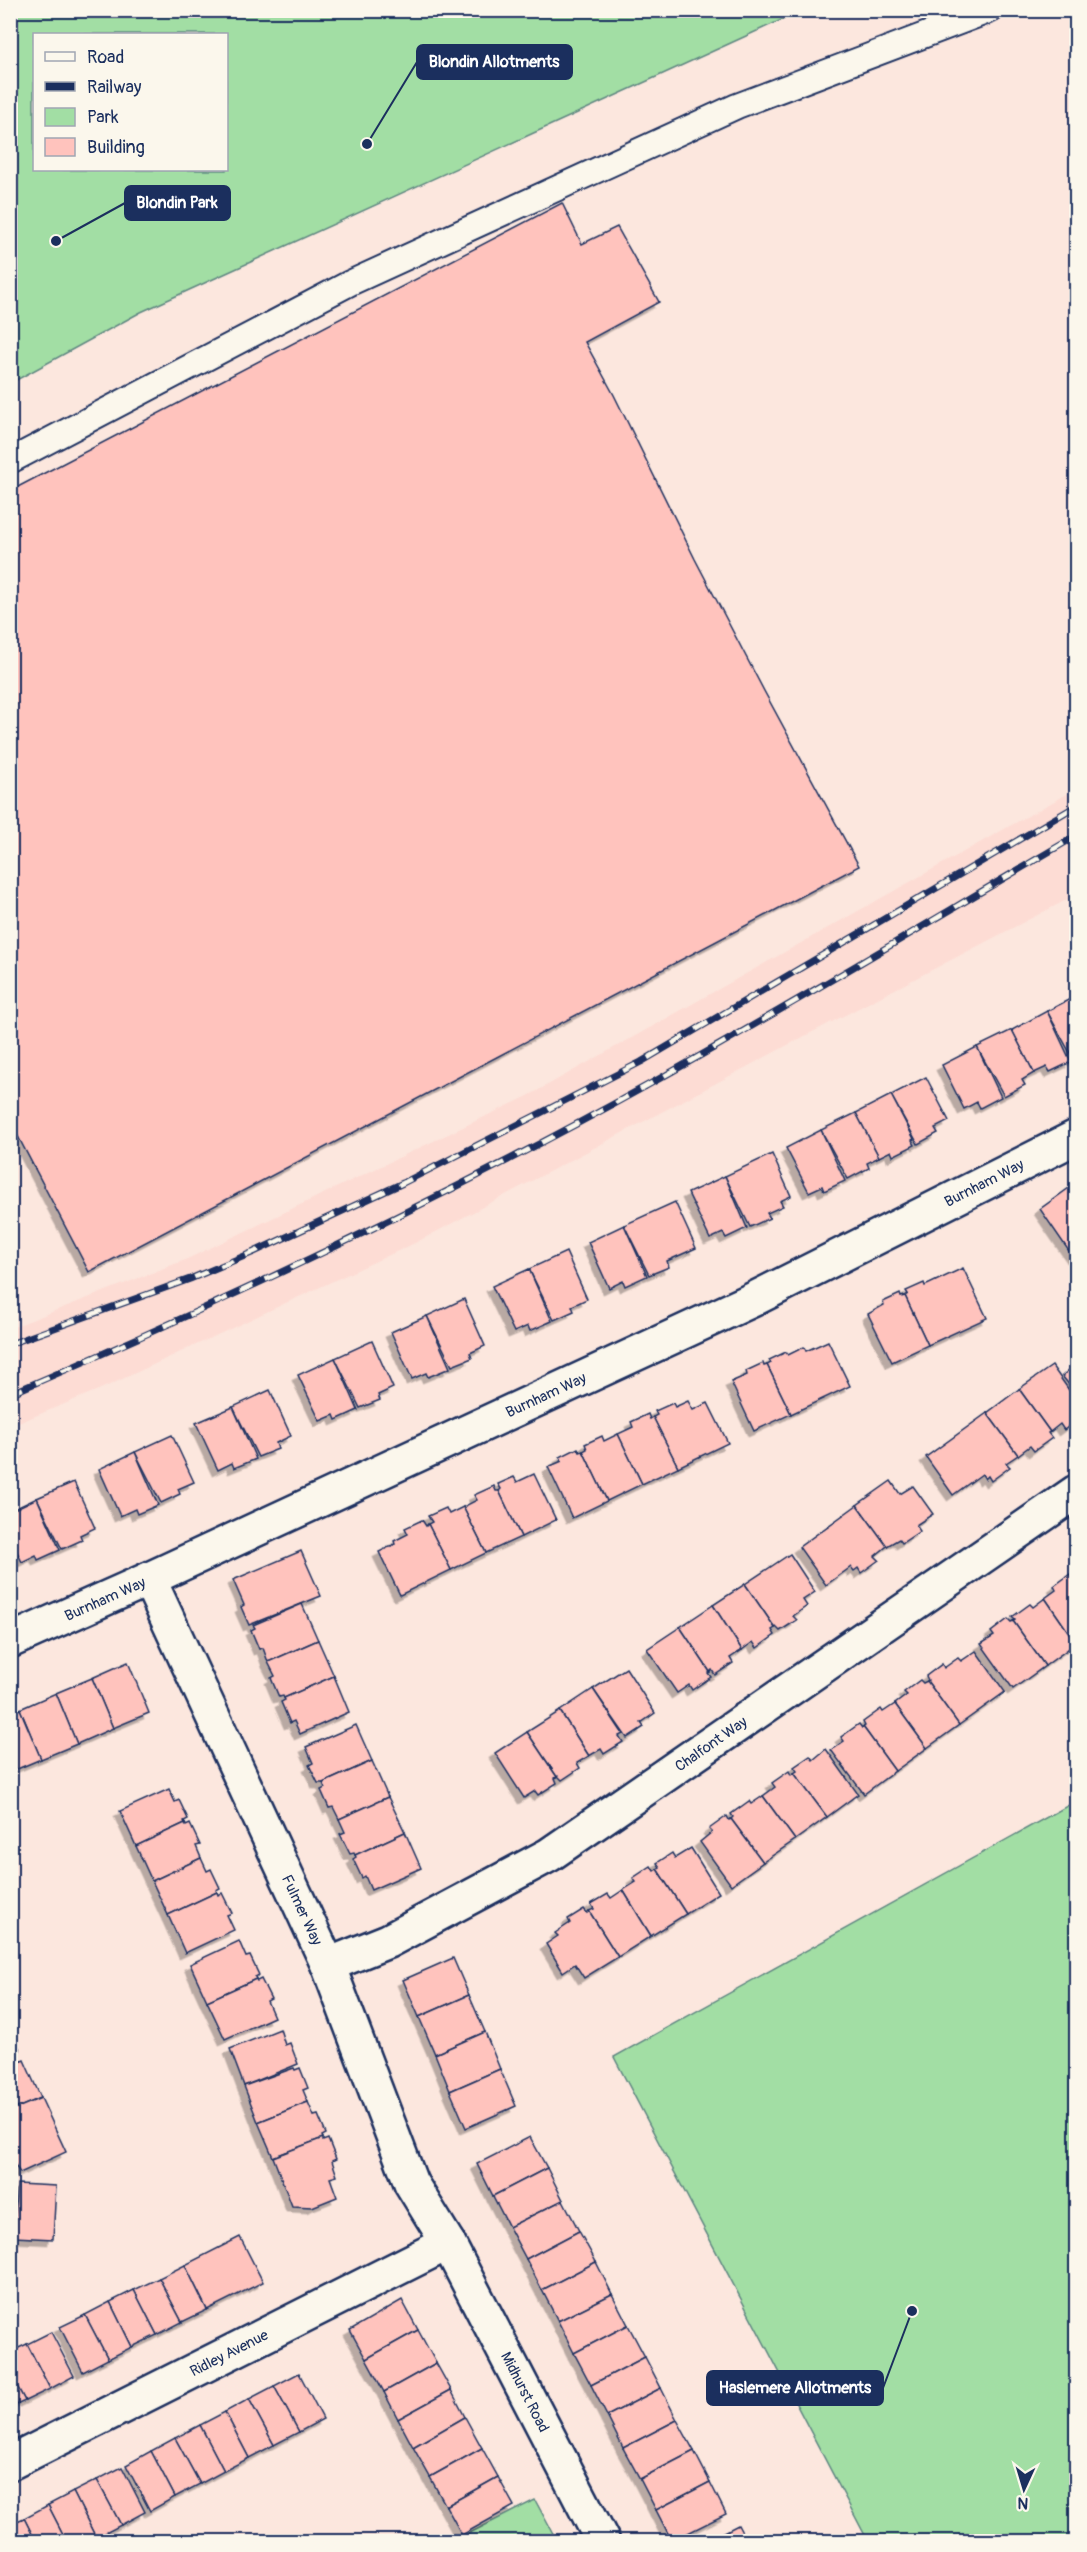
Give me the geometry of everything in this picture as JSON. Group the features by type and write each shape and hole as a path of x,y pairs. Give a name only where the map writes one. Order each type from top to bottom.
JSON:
{"street":[{"name":"Burnham Way","path":"10,1641 741,1305 1077,1137"},
{"name":"Chalfont Way","path":"328,1965 388,1941 549,1855 1077,1492"},
{"name":"Fulmer Way","path":"149,1579 328,1965 411,2183 448,2243"},
{"name":"Ridley Avenue","path":"10,2463 448,2243"},
{"name":"Midhurst Road","path":"448,2243 603,2541"}],"lane":[{"path":"10,461 372,273 737,106 991,10"}],"shaded area":[{"path":"1076,789 1076,895 415,1243 103,1388 11,1426 11,1328 185,1260 528,1096"}],"green space":[{"path":"11,10 801,10 801,11 141,312 11,383"},
{"path":"1076,1801 1076,2541 868,2541 614,2057"},
{"path":"535,2500 557,2541 454,2541"}],"building":[{"path":"562,203 582,244 617,227 659,302 585,342 764,691 859,866 89,1272 10,1121 10,491"},
{"path":"1076,996 1076,1059 1074,1060 1047,1011"},
{"path":"1047,1011 1071,1062 1050,1072 1047,1067 1034,1073 1012,1030"},
{"path":"1012,1030 1034,1073 1022,1080 1025,1085 1004,1096 977,1047"},
{"path":"977,1047 1001,1097 980,1108 977,1102 964,1109 942,1065"},
{"path":"926,1077 949,1121 935,1128 938,1133 918,1144 891,1095"},
{"path":"891,1095 915,1145 893,1156 891,1151 879,1157 856,1113"},
{"path":"856,1113 879,1157 867,1163 869,1168 848,1179 821,1130"},
{"path":"821,1130 845,1181 824,1191 822,1186 809,1192 786,1148"},
{"path":"772,1154 791,1196 780,1201 783,1206 767,1213 770,1218 750,1227 725,1176"},
{"path":"725,1176 747,1228 726,1238 723,1233 710,1239 688,1193"},
{"path":"1076,1183 1076,1255 1073,1257 1040,1209"},
{"path":"675,1202 696,1248 667,1261 669,1267 649,1275 624,1225"},
{"path":"624,1225 647,1276 625,1286 623,1281 609,1288 588,1242"},
{"path":"566,1252 587,1299 572,1306 574,1311 554,1320 529,1269"},
{"path":"963,1268 987,1318 928,1345 905,1296 908,1294 906,1291 924,1283 925,1286"},
{"path":"529,1269 552,1321 530,1331 528,1326 514,1332 492,1286"},
{"path":"900,1294 901,1297 905,1296 928,1345 892,1362 868,1314 884,1305 883,1302"},
{"path":"464,1299 485,1346 470,1353 472,1358 452,1366 427,1316"},
{"path":"427,1316 450,1368 428,1377 426,1373 412,1379 391,1332"},
{"path":"372,1341 393,1388 378,1395 380,1400 360,1408 335,1358"},
{"path":"828,1341 850,1386 791,1414 767,1365 771,1363 769,1360 786,1352 788,1355 804,1347 806,1351"},
{"path":"335,1358 358,1410 336,1420 334,1415 320,1421 298,1375"},
{"path":"763,1363 764,1366 767,1365 791,1414 754,1431 731,1382 747,1375 746,1371"},
{"path":"1076,1364 1076,1393 1062,1376"},
{"path":"1052,1366 1076,1400 1076,1421 1064,1430 1060,1424 1050,1432 1019,1389"},
{"path":"1019,1389 1052,1438 1034,1451 1030,1446 1018,1455 987,1413"},
{"path":"270,1390 291,1436 276,1443 278,1449 258,1457 233,1407"},
{"path":"688,1401 693,1410 708,1403 728,1443 678,1467 653,1417 657,1415 655,1411 673,1403 675,1407"},
{"path":"233,1407 256,1459 234,1468 232,1463 218,1470 196,1423"},
{"path":"987,1413 1018,1455 1006,1463 1010,1467 991,1481 988,1476 985,1479 982,1474 953,1495 926,1457"},
{"path":"648,1414 650,1419 653,1417 678,1467 642,1484 618,1434 633,1427 631,1422"},
{"path":"618,1434 642,1484 607,1501 583,1451 587,1449 585,1444 602,1436 604,1441"},
{"path":"172,1435 194,1482 178,1489 180,1494 161,1503 135,1452"},
{"path":"578,1448 580,1452 583,1451 607,1501 572,1518 548,1467 562,1461 560,1457"},
{"path":"135,1452 158,1505 137,1514 135,1509 120,1516 99,1469"},
{"path":"534,1474 556,1520 521,1537 499,1491 501,1489 498,1484 514,1477 517,1482"},
{"path":"891,1481 900,1494 913,1486 933,1514 916,1525 920,1531 902,1543 899,1539 887,1546 857,1505"},
{"path":"74,1482 95,1528 80,1535 82,1540 62,1549 37,1498"},
{"path":"494,1486 496,1491 499,1491 521,1537 486,1553 463,1507 477,1500 474,1495"},
{"path":"37,1498 60,1550 38,1560 36,1555 22,1562 10,1537 10,1511"},
{"path":"857,1505 887,1546 875,1556 879,1560 861,1573 858,1568 854,1571 851,1567 826,1585 799,1547"},
{"path":"463,1507 486,1553 451,1570 428,1524 432,1522 428,1516 446,1508 449,1514"},
{"path":"422,1520 426,1526 428,1524 451,1570 400,1595 379,1552 408,1534 405,1528"},
{"path":"301,1551 321,1596 249,1625 241,1607 244,1605 233,1580"},
{"path":"790,1554 815,1592 803,1600 807,1606 793,1616 797,1620 780,1631 775,1628 745,1584"},
{"path":"1070,1574 1073,1578 1076,1576 1076,1643 1045,1598 1056,1590 1054,1586"},
{"path":"745,1584 775,1628 772,1630 775,1635 757,1648 753,1642 742,1650 713,1605"},
{"path":"1045,1598 1076,1643 1045,1666 1012,1617 1030,1604 1033,1607"},
{"path":"302,1604 318,1640 268,1662 263,1648 259,1649 251,1630 255,1628 253,1625"},
{"path":"713,1605 742,1650 730,1658 733,1663 715,1675 712,1670 710,1672 680,1627"},
{"path":"1008,1619 1013,1621 1045,1666 1013,1689 981,1644 994,1636 991,1632"},
{"path":"680,1627 711,1677 692,1690 689,1685 677,1693 647,1649"},
{"path":"318,1640 334,1676 284,1698 279,1697 271,1678 275,1676 268,1662"},
{"path":"976,1651 1005,1692 959,1725 927,1681 926,1676 942,1664 944,1668 958,1658 961,1661"},
{"path":"128,1662 149,1713 113,1728 92,1678"},
{"path":"626,1668 655,1713 641,1723 644,1727 627,1738 593,1689"},
{"path":"334,1676 349,1712 300,1734 294,1721 290,1723 281,1702 285,1700 284,1698"},
{"path":"92,1678 113,1728 77,1744 56,1693"},
{"path":"920,1680 923,1683 927,1681 959,1725 927,1748 895,1704 907,1695 904,1692"},
{"path":"593,1689 623,1734 619,1736 623,1742 604,1754 601,1749 589,1756 560,1711"},
{"path":"56,1693 77,1744 41,1759 20,1709"},
{"path":"895,1704 927,1748 895,1771 863,1727 865,1726 863,1722 881,1709 883,1712"},
{"path":"20,1709 41,1759 10,1772 10,1713"},
{"path":"560,1711 589,1756 577,1763 580,1768 562,1780 557,1777 527,1732"},
{"path":"859,1724 895,1771 864,1794 831,1750 844,1741 841,1737"},
{"path":"356,1725 372,1761 323,1783 318,1783 309,1765 313,1763 306,1747"},
{"path":"527,1732 557,1777 555,1778 557,1783 538,1795 535,1791 524,1798 495,1753"},
{"path":"826,1749 858,1794 827,1817 794,1773 797,1771 794,1767 810,1756 813,1760"},
{"path":"372,1761 388,1797 339,1819 333,1807 329,1808 321,1790 325,1788 323,1783"},
{"path":"789,1771 791,1775 794,1773 827,1817 795,1840 763,1796 775,1787 772,1783"},
{"path":"169,1789 175,1802 179,1800 188,1819 184,1821 185,1823 136,1846 120,1811"},
{"path":"763,1796 795,1840 763,1862 731,1819 733,1817 731,1814 749,1801 751,1804"},
{"path":"388,1797 405,1832 355,1855 350,1854 340,1834 345,1832 339,1819"},
{"path":"727,1816 763,1862 731,1885 700,1842 712,1832 709,1829"},
{"path":"185,1823 186,1826 190,1824 200,1845 196,1846 201,1858 152,1881 136,1846"},
{"path":"405,1832 421,1868 371,1890 365,1876 362,1878 353,1859 355,1855"},
{"path":"691,1848 719,1893 686,1914 657,1869 660,1867 657,1863 672,1853 675,1858"},
{"path":"201,1858 207,1871 211,1869 220,1888 216,1890 217,1892 168,1915 152,1881"},
{"path":"651,1866 654,1871 657,1869 686,1914 651,1936 623,1890 636,1882 633,1878"},
{"path":"623,1890 651,1936 618,1957 589,1911 594,1909 591,1904 608,1894 611,1898"},
{"path":"217,1892 218,1895 222,1893 232,1913 227,1915 234,1930 185,1953 168,1915"},
{"path":"584,1909 587,1913 589,1911 618,1957 584,1978 575,1964 563,1972 546,1944 558,1936 555,1933 570,1923 568,1919"},
{"path":"239,1941 246,1957 250,1956 259,1975 255,1977 256,1979 207,2001 190,1964"},
{"path":"453,1958 469,1995 419,2017 403,1980"},
{"path":"256,1979 257,1981 261,1979 271,1999 267,2001 274,2017 225,2039 207,2001"},
{"path":"469,1995 485,2032 435,2054 419,2017"},
{"path":"10,2029 20,2050 10,2054"},
{"path":"280,2029 285,2045 290,2043 298,2064 244,2086 230,2049"},
{"path":"485,2032 500,2069 450,2091 435,2054"},
{"path":"24,2060 41,2098 10,2111 10,2066"},
{"path":"294,2068 295,2070 300,2068 308,2088 303,2090 308,2102 258,2122 244,2086"},
{"path":"500,2069 516,2106 466,2128 450,2091"},
{"path":"41,2098 66,2152 20,2173 10,2157 10,2111"},
{"path":"308,2102 314,2116 318,2115 326,2134 322,2136 323,2138 273,2157 258,2122"},
{"path":"530,2137 547,2168 493,2196 477,2164"},
{"path":"323,2138 323,2141 328,2139 336,2159 332,2161 337,2176 330,2178 337,2197 312,2207 292,2206 273,2157"},
{"path":"547,2168 563,2200 509,2227 493,2196"},
{"path":"17,2184 56,2186 53,2239 14,2237"},
{"path":"563,2200 579,2231 526,2259 509,2227"},
{"path":"579,2231 596,2262 542,2290 526,2259"},
{"path":"240,2237 263,2282 207,2310 185,2265"},
{"path":"596,2262 612,2294 558,2321 542,2290"},
{"path":"185,2265 207,2310 182,2322 159,2278"},
{"path":"159,2278 182,2322 157,2335 134,2290"},
{"path":"134,2290 157,2335 132,2347 110,2302"},
{"path":"612,2294 628,2325 574,2353 558,2321"},
{"path":"402,2300 418,2330 366,2359 350,2330"},
{"path":"110,2302 132,2347 108,2359 85,2315"},
{"path":"85,2315 108,2359 83,2372 60,2327"},
{"path":"628,2325 645,2357 591,2385 574,2353"},
{"path":"418,2330 436,2363 384,2392 366,2359"},
{"path":"51,2332 74,2376 50,2389 27,2344"},
{"path":"27,2344 50,2389 25,2401 10,2373 10,2352"},
{"path":"645,2357 661,2388 607,2416 591,2385"},
{"path":"436,2363 451,2390 398,2419 384,2392"},
{"path":"10,2373 25,2401 10,2408"},
{"path":"299,2373 323,2419 299,2432 274,2386"},
{"path":"274,2386 299,2432 274,2445 249,2399"},
{"path":"661,2388 677,2420 623,2448 607,2416"},
{"path":"451,2390 465,2417 413,2447 398,2419"},
{"path":"249,2399 274,2445 249,2458 225,2412"},
{"path":"225,2412 249,2458 224,2471 200,2425"},
{"path":"465,2417 482,2448 430,2477 413,2447"},
{"path":"677,2420 694,2451 640,2479 623,2448"},
{"path":"200,2425 224,2471 200,2484 175,2438"},
{"path":"175,2438 200,2484 175,2497 151,2451"},
{"path":"482,2448 498,2477 446,2506 430,2477"},
{"path":"151,2451 175,2497 150,2511 126,2465"},
{"path":"694,2451 710,2482 656,2510 640,2479"},
{"path":"122,2467 145,2512 121,2525 97,2480"},
{"path":"498,2477 514,2506 462,2535 446,2506"},
{"path":"97,2480 121,2525 96,2538 73,2492"},
{"path":"710,2482 726,2514 672,2541 656,2510"},
{"path":"73,2492 96,2538 89,2542 67,2542 48,2505"},
{"path":"48,2505 67,2542 36,2542 24,2518"},
{"path":"24,2518 36,2542 10,2542 10,2524"},
{"path":"738,2525 747,2542 705,2542"}],"railway":[{"path":"10,1344 190,1279 403,1183 641,1062 1076,806"},
{"path":"10,1394 253,1286 491,1169 702,1055 1076,836"}],"place":[{"name":"Blondin Allotments","path":"367,144"},
{"name":"Blondin Park","path":"56,241"},
{"name":"Haslemere Allotments","path":"912,2311"}]}
